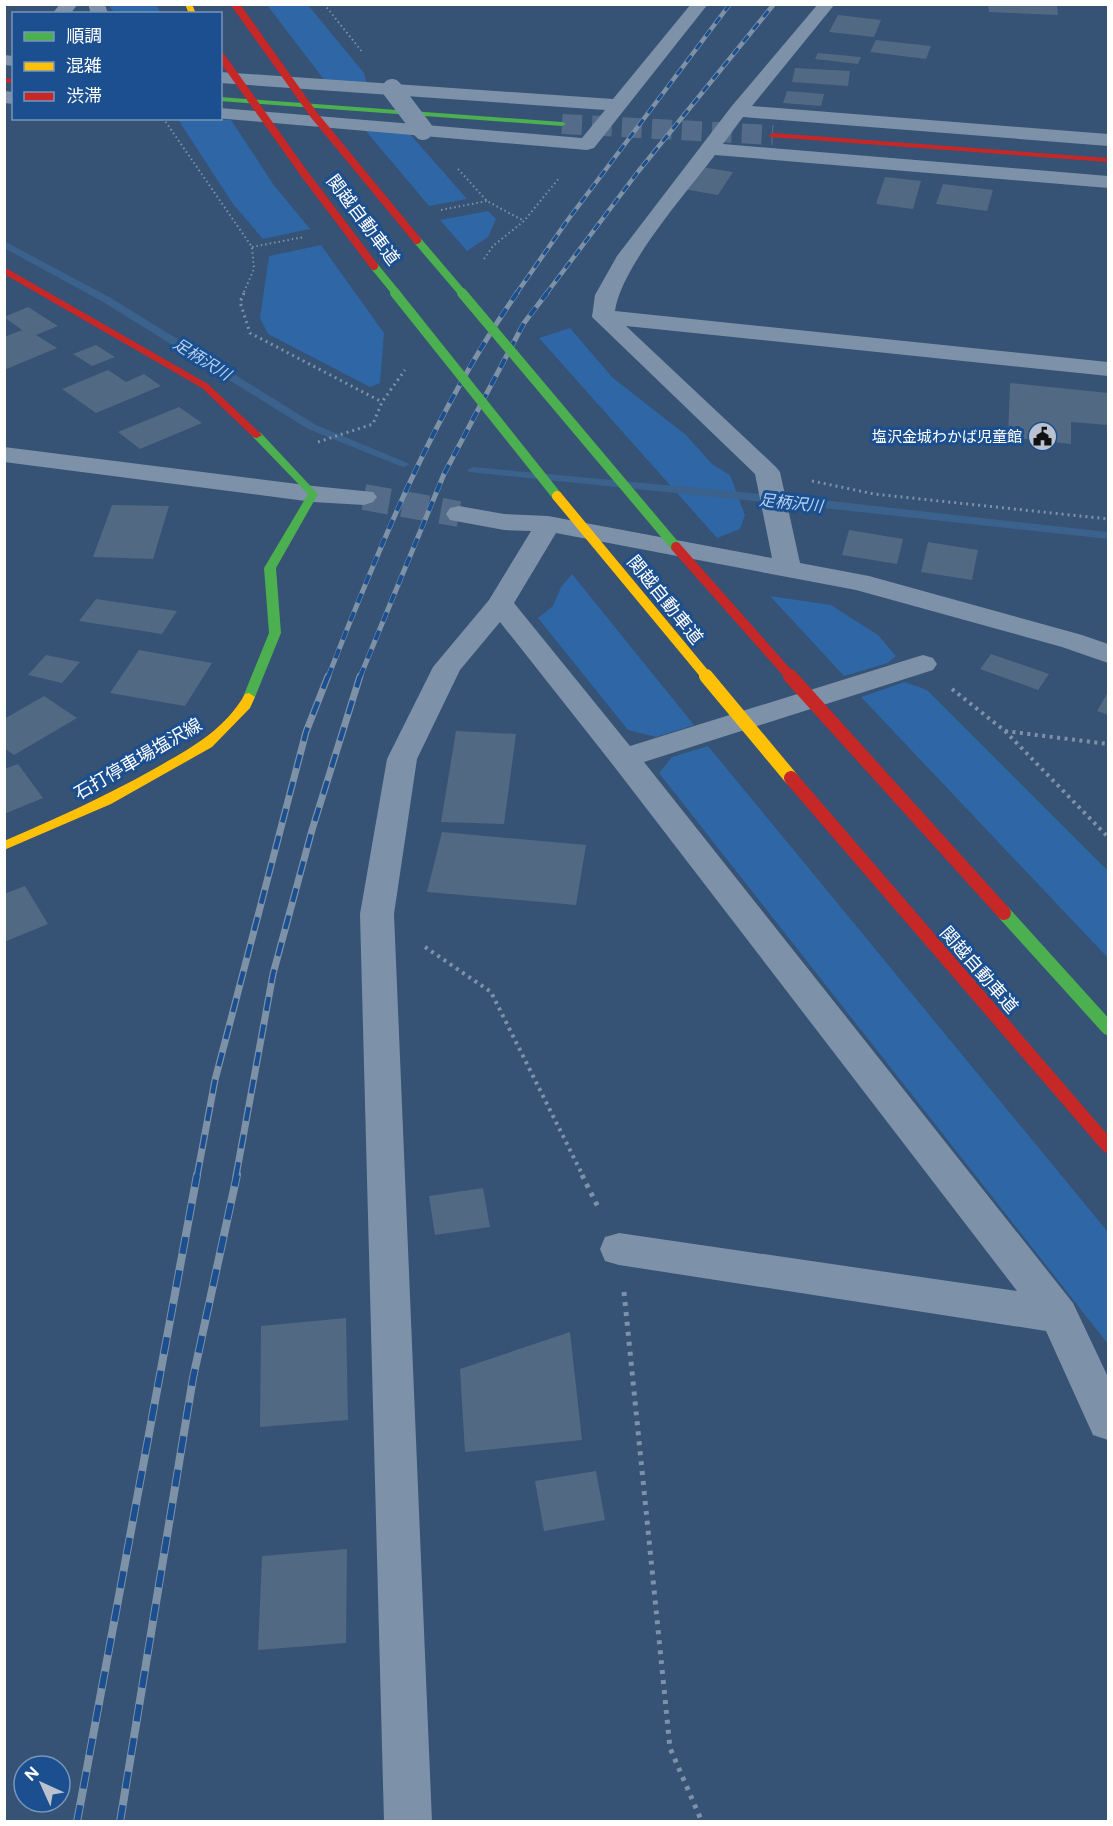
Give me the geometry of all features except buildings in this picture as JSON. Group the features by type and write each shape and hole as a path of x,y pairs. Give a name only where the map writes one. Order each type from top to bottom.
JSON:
{"main road":[{"name":"関越自動車道","path":"235,4 314,115 416,241 546,394 734,614 1108,1028"},
{"name":"関越自動車道","path":"222,58 269,126 368,258 599,548 963,981 1108,1146"},
{"path":"222,99 562,124"},
{"path":"773,135 1108,160"},
{"path":"4,270 205,386 278,455 313,494"},
{"name":"石打停車場塩沢線","path":"4,846 107,801 208,744 246,705 275,633 270,568 313,494"}],"street":[{"path":"222,114 587,144 700,4"},
{"path":"603,317 606,295 626,261 738,111 827,4"},
{"path":"222,77 619,105"},
{"path":"392,89 423,130"},
{"path":"738,111 1108,140"},
{"path":"710,149 1108,183"},
{"path":"603,317 1108,369"},
{"path":"603,317 768,475 788,570"},
{"path":"4,454 313,494 364,496"},
{"path":"459,514 504,522 548,524 859,582 1072,641 1108,654"},
{"path":"408,1821 377,914 402,759 447,667 500,604 548,524"},
{"path":"500,604 624,758 1059,1315 1108,1421"},
{"path":"624,758 923,664"},
{"path":"619,1249 1059,1315"}],"path":[{"path":"324,4 392,89"},
{"path":"165,120 252,247 254,269 240,302 250,333 382,402"},
{"path":"423,130 487,201 524,221"},
{"path":"768,475 874,494 1108,519"},
{"path":"923,664 1005,731 1108,837"},
{"path":"1005,731 1108,744"},
{"path":"377,914 491,992 619,1249 670,1748 702,1821"}],"shaded area":[{"path":"109,5 156,5 160,12 113,12"},
{"path":"267,5 308,5 364,73 367,84 325,81"},
{"path":"231,120 273,184 310,229 263,239 233,204 179,121"},
{"path":"365,130 409,133 467,199 429,206"},
{"path":"488,211 496,219 488,237 467,251 440,220"},
{"path":"321,245 384,333 380,383 370,387 268,334 260,318 269,256"},
{"path":"570,328 613,378 686,435 712,464 730,475 745,515 740,529 717,538 539,338"},
{"path":"572,574 694,725 656,737 628,730 538,618 553,606 561,587"},
{"path":"770,596 831,605 878,635 896,656 888,663 844,676"},
{"path":"905,682 927,690 1108,871 1108,958 861,697"},
{"path":"708,746 1108,1232 1108,1344 659,773 672,757"}],"waterway":[{"name":"足柄沢川","path":"4,244 107,300 312,427 404,464"},
{"name":"足柄沢川","path":"473,470 804,502 1108,536"}],"tunnel":[{"path":"562,124 773,135"},
{"path":"364,497 459,514"}],"railway":[{"path":"516,294 567,221 730,4"},
{"path":"546,294 637,173 774,4"},
{"path":"328,677 411,479 460,384 517,293"},
{"path":"360,677 444,474 524,323 547,293"},
{"path":"197,1176 215,1080 306,732 328,676"},
{"path":"236,1176 273,974 312,830 360,676"},
{"path":"77,1822 197,1175"},
{"path":"120,1822 193,1378 237,1175"}],"traffic: fast":[{"path":"222,99 562,124"},
{"path":"417,240 676,547"},
{"path":"374,266 557,496"},
{"path":"249,697 275,633 270,568 313,494 257,435"},
{"path":"1004,913 1108,1028"}],"traffic: slow":[{"path":"188,4 192,12"},
{"path":"557,496 791,778"},
{"path":"4,846 107,801 208,744 246,705 249,697"}],"traffic: jam":[{"path":"235,4 314,115 417,240"},
{"path":"222,58 303,172 374,266"},
{"path":"4,80 12,81"},
{"path":"773,135 1108,160"},
{"path":"4,270 205,386 257,435"},
{"path":"676,547 1004,913"},
{"path":"791,778 1108,1146"}],"place":[{"name":"塩沢金城わかば児童館","path":"1043,437"}]}
